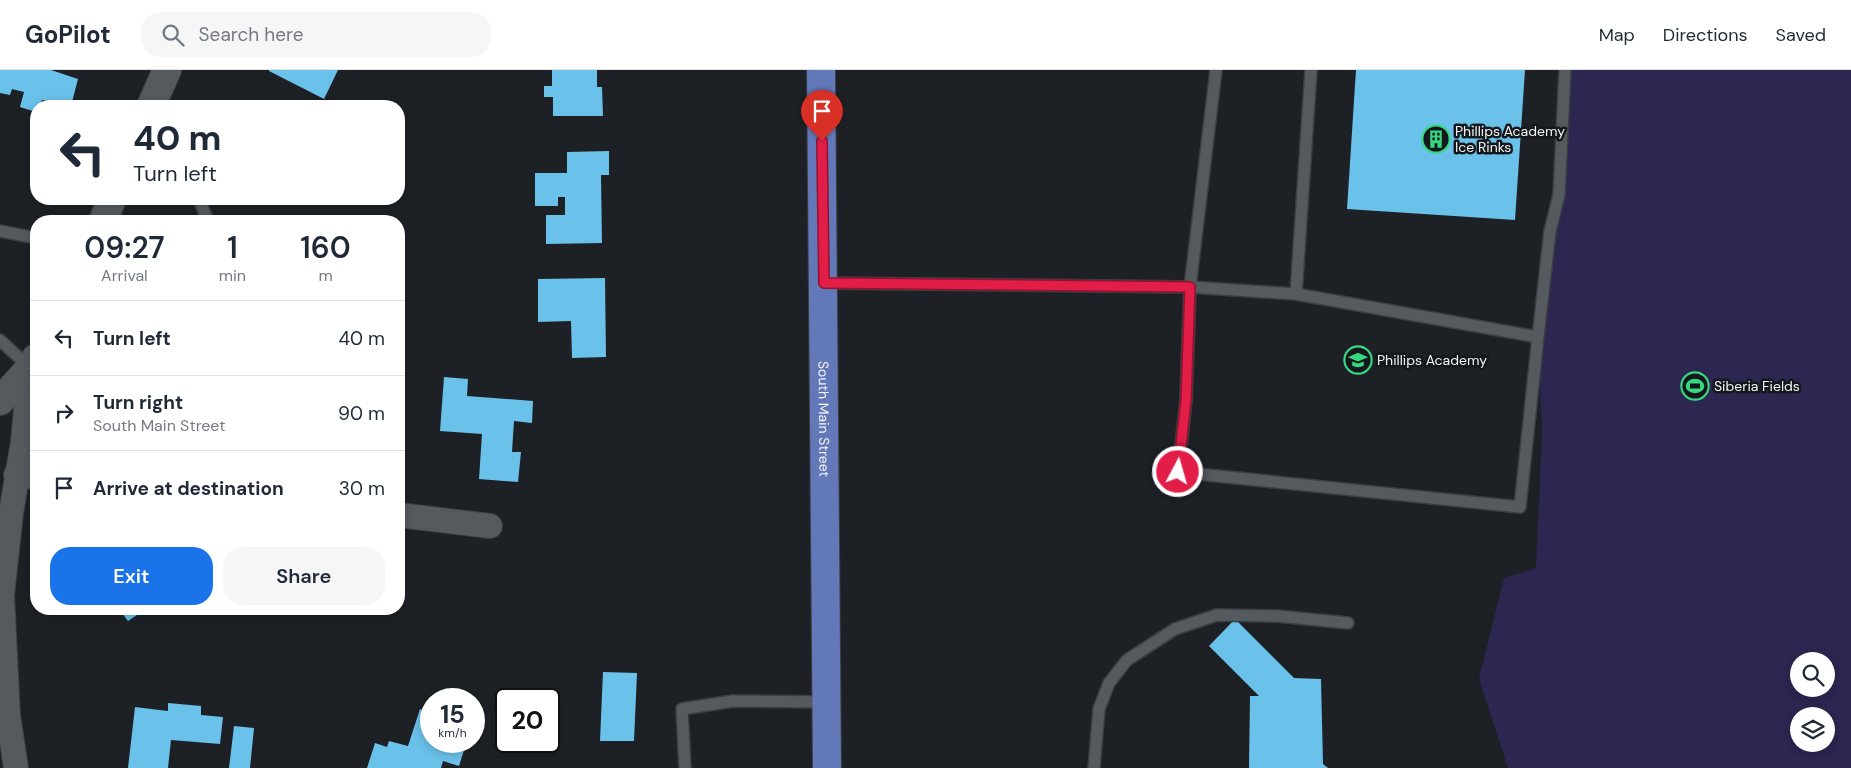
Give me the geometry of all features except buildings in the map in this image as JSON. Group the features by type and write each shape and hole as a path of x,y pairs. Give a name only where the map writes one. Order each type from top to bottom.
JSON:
{"main road":[{"name":"South Main Street","path":"821,70 827,768"}],"street":[{"path":"154,100 167,70"},
{"path":"0,401 30,366"},
{"path":"16,768 8,715 2,595 5,511 26,476 23,442 30,387"},
{"path":"405,516 490,526"}],"lane":[{"path":"1216,70 1190,287 1186,400 1178,472 1520,507 1550,231 1559,195 1565,70"},
{"path":"1296,294 1310,70"},
{"path":"0,232 30,237"},
{"path":"824,283 1190,287 1296,294 1538,337"},
{"path":"0,340 30,361"},
{"path":"1094,768 1099,709 1110,683 1127,660 1175,629 1217,614 1277,616 1348,623"},
{"path":"685,768 682,709 733,702 827,702"}],"shaded area":[{"name":"Siberia Fields","path":"1560,70 1851,70 1851,768 1508,768 1479,679 1504,578 1536,568 1542,434 1538,337 1550,231"}],"place":[{"name":"Phillips Academy Ice Rinks","path":"1436,139"},
{"name":"Phillips Academy","path":"1358,360"},
{"name":"Siberia Fields","path":"1695,386"}],"route":[{"path":"822,141 824,283 1190,287 1186,400 1178,472"}]}
